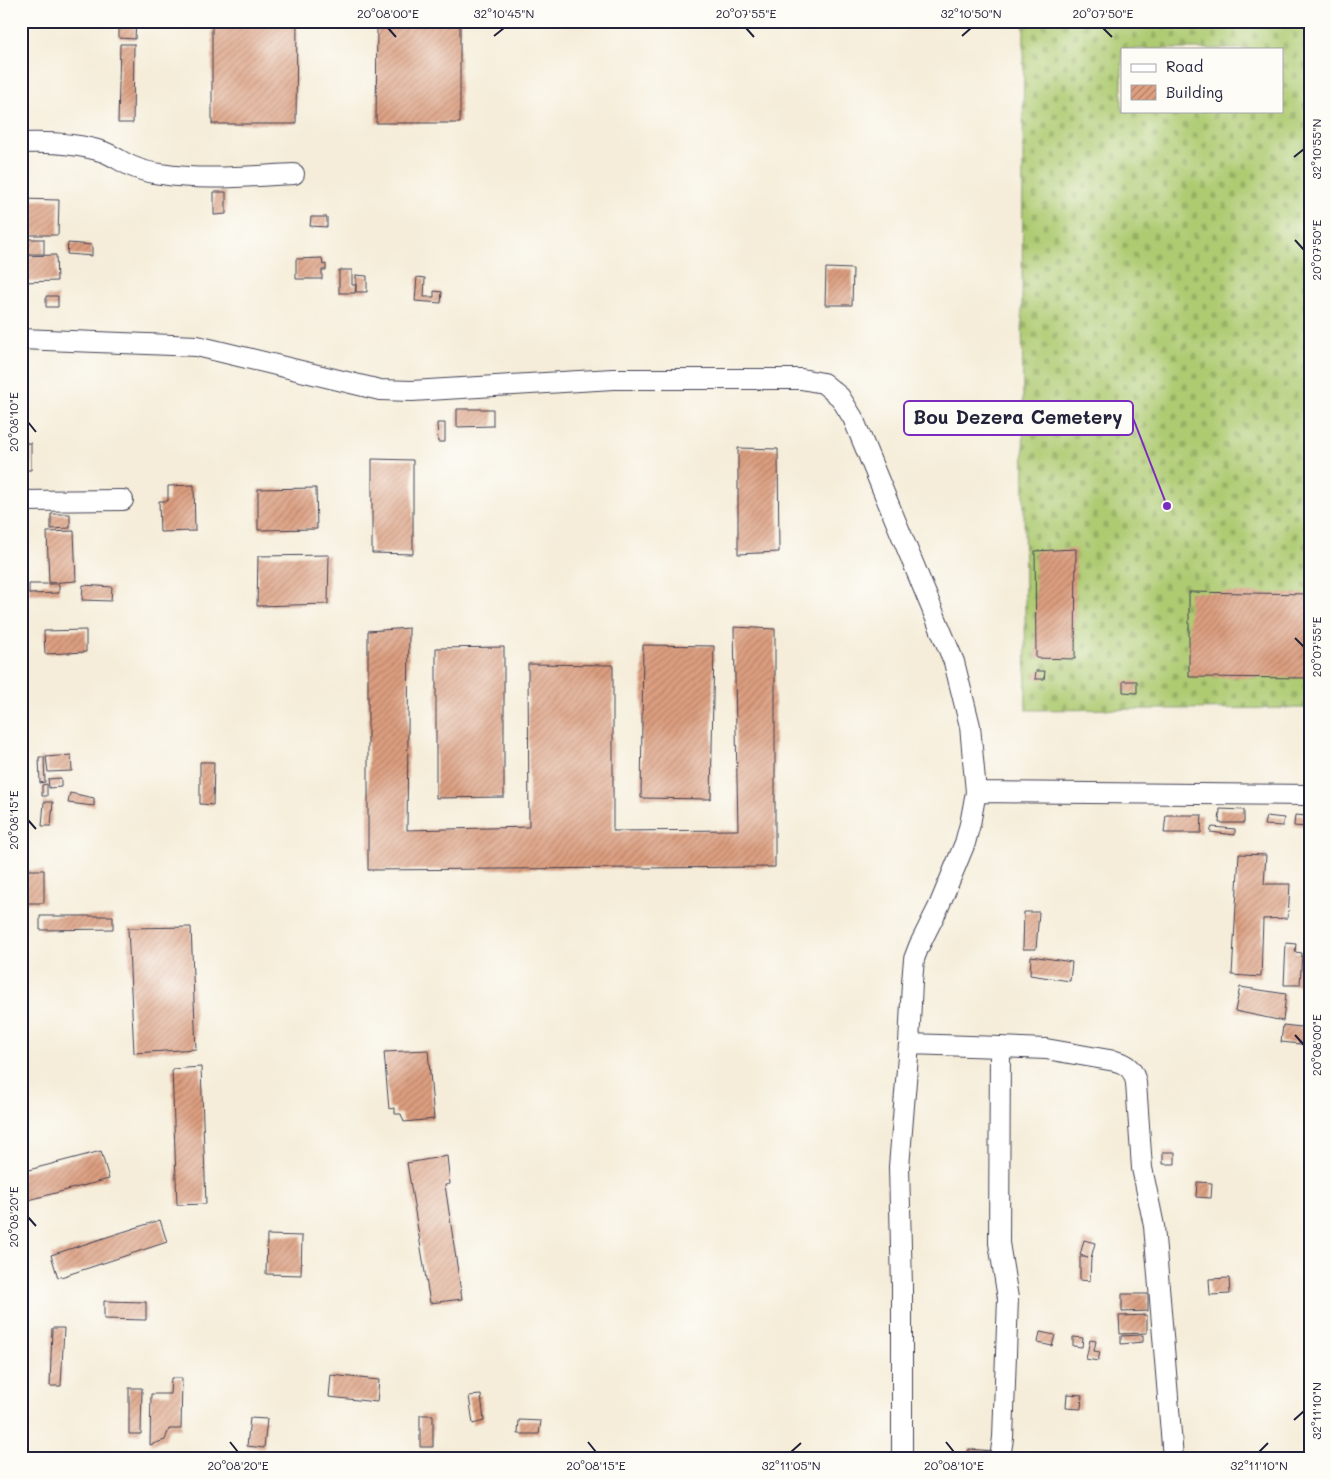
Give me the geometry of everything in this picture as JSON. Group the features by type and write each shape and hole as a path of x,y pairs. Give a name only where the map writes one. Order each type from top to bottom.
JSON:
{"lane":[{"path":"21,143 44,142 86,147 107,153 139,168 173,176 209,177 294,174"},
{"path":"21,339 197,346 380,390 412,391 613,379 801,379 823,384 840,398 853,418 954,662 970,726 976,792 970,824 957,866 914,959 899,1167 902,1287 902,1458"},
{"path":"21,501 123,500"},
{"path":"976,792 1310,795"},
{"path":"909,1044 1046,1050 1123,1062 1134,1074 1142,1168 1154,1226 1173,1458"},
{"path":"1000,1047 999,1242 1008,1298 1003,1438 1000,1458"}],"green space":[{"path":"1024,21 1310,21 1310,708 1026,710 1022,304"}],"building":[{"path":"119,21 136,21 135,39 119,38"},
{"path":"212,21 297,21 296,124 212,124"},
{"path":"377,21 460,21 460,123 376,123"},
{"path":"120,44 134,44 133,123 118,123"},
{"path":"214,192 226,192 226,214 214,215"},
{"path":"21,199 59,200 58,235 21,235"},
{"path":"311,217 327,217 327,227 310,226"},
{"path":"27,239 44,239 44,254 27,254"},
{"path":"68,243 92,245 92,256 67,254"},
{"path":"56,255 57,281 21,282 21,256"},
{"path":"322,258 323,265 326,264 326,270 322,270 322,279 296,279 296,259"},
{"path":"826,268 853,269 852,305 825,305"},
{"path":"339,270 352,270 352,285 356,285 355,293 339,293"},
{"path":"356,275 367,276 367,292 356,292"},
{"path":"417,277 425,278 424,297 434,297 434,291 442,292 441,303 415,301"},
{"path":"46,296 58,296 58,307 46,307"},
{"path":"457,409 493,409 493,426 457,427"},
{"path":"437,423 445,423 445,442 438,442"},
{"path":"21,443 31,443 31,470 21,470"},
{"path":"738,448 778,449 779,552 738,554"},
{"path":"372,459 413,460 413,554 372,553"},
{"path":"194,485 195,531 160,532 159,501 168,501 168,486"},
{"path":"316,488 317,529 258,530 258,489"},
{"path":"51,514 70,514 70,528 51,529"},
{"path":"74,531 76,581 49,583 47,532"},
{"path":"1076,549 1075,659 1036,658 1035,551"},
{"path":"329,555 328,604 257,606 258,556"},
{"path":"29,584 59,584 59,593 29,594"},
{"path":"83,585 112,587 111,601 82,600"},
{"path":"1189,592 1310,594 1310,678 1189,677"},
{"path":"734,627 775,629 775,867 368,870 368,631 409,628 407,830 529,827 528,664 613,665 613,831 738,830"},
{"path":"86,630 86,652 45,654 44,631"},
{"path":"643,645 714,646 711,799 641,798"},
{"path":"504,647 504,797 436,798 436,648"},
{"path":"1036,671 1045,671 1044,679 1035,679"},
{"path":"1123,681 1137,681 1137,693 1123,692"},
{"path":"71,755 72,771 48,772 46,757"},
{"path":"39,757 44,757 45,782 40,783"},
{"path":"200,762 214,762 213,805 200,804"},
{"path":"61,778 61,787 49,788 48,779"},
{"path":"47,784 47,796 42,796 42,785"},
{"path":"70,793 94,798 94,806 68,803"},
{"path":"44,802 53,802 51,826 42,826"},
{"path":"1220,809 1244,810 1244,823 1219,823"},
{"path":"1166,815 1202,815 1201,833 1164,833"},
{"path":"1295,815 1307,816 1307,827 1294,826"},
{"path":"1266,816 1284,818 1283,826 1264,825"},
{"path":"1212,827 1235,829 1235,835 1210,832"},
{"path":"1239,854 1266,855 1264,884 1290,884 1288,918 1263,919 1261,977 1232,975"},
{"path":"21,870 44,870 44,903 21,903"},
{"path":"1024,912 1039,912 1036,949 1023,949"},
{"path":"40,916 113,916 113,929 40,930"},
{"path":"191,927 196,1049 134,1053 128,928"},
{"path":"1286,943 1296,944 1295,952 1302,953 1300,985 1284,985"},
{"path":"1031,956 1072,962 1070,981 1030,975"},
{"path":"1240,987 1286,994 1283,1021 1235,1011"},
{"path":"1283,1025 1310,1028 1310,1045 1281,1042"},
{"path":"428,1050 434,1119 404,1122 401,1114 395,1114 395,1108 389,1109 384,1052"},
{"path":"201,1067 206,1204 177,1205 172,1069"},
{"path":"101,1151 109,1179 21,1202 21,1172"},
{"path":"1163,1152 1175,1152 1175,1164 1163,1164"},
{"path":"447,1156 450,1184 445,1185 462,1299 430,1303 407,1163"},
{"path":"1197,1182 1212,1183 1211,1198 1196,1197"},
{"path":"160,1220 167,1242 58,1278 51,1255"},
{"path":"267,1235 302,1236 301,1275 266,1274"},
{"path":"1084,1240 1095,1243 1091,1258 1090,1281 1080,1280 1080,1257 1088,1257 1080,1255"},
{"path":"1229,1278 1230,1294 1210,1295 1209,1279"},
{"path":"1122,1294 1148,1294 1148,1311 1122,1312"},
{"path":"104,1301 146,1302 146,1320 104,1319"},
{"path":"1147,1315 1147,1333 1120,1334 1119,1316"},
{"path":"52,1328 64,1328 61,1386 50,1386"},
{"path":"1040,1332 1055,1335 1052,1346 1038,1343"},
{"path":"1143,1335 1143,1342 1121,1344 1121,1336"},
{"path":"1073,1337 1083,1338 1082,1347 1073,1346"},
{"path":"1090,1340 1096,1341 1094,1351 1100,1352 1098,1361 1086,1359"},
{"path":"331,1375 379,1380 377,1402 329,1397"},
{"path":"171,1378 182,1378 181,1429 169,1429 165,1440 150,1445 151,1394 170,1394"},
{"path":"129,1388 142,1388 141,1434 129,1434"},
{"path":"1067,1394 1082,1395 1081,1409 1066,1408"},
{"path":"481,1395 484,1421 473,1424 469,1396"},
{"path":"420,1415 433,1415 433,1447 420,1447"},
{"path":"250,1418 267,1419 264,1448 247,1446"},
{"path":"519,1420 541,1421 539,1434 518,1434"},
{"path":"969,1449 993,1451 993,1458 968,1458"}],"place":[{"name":"Bou Dezera Cemetery","path":"1167,506"}]}
